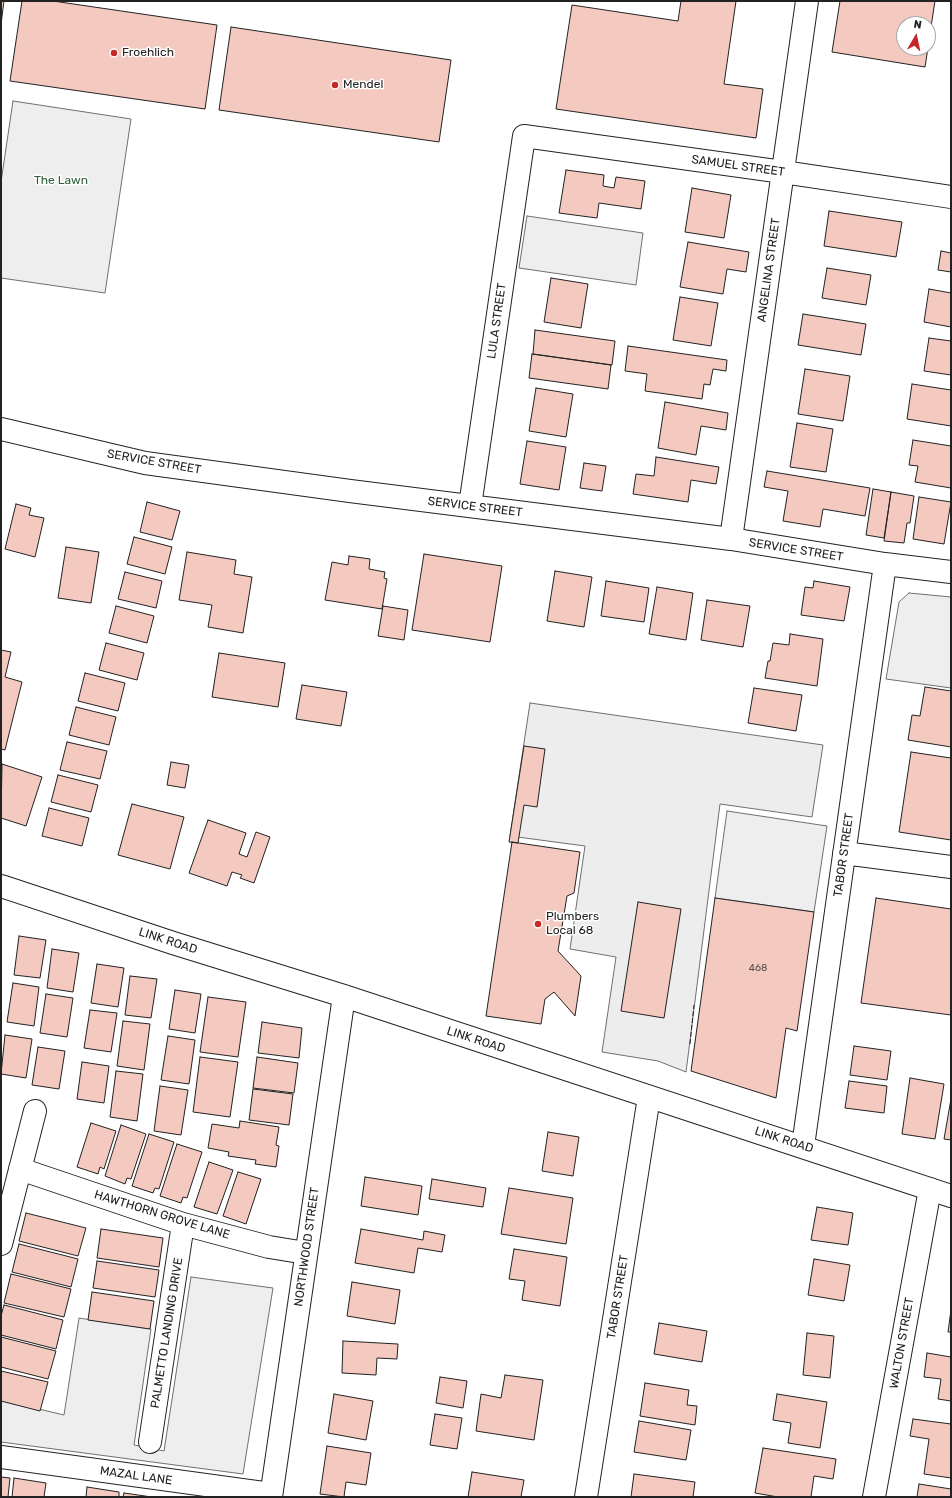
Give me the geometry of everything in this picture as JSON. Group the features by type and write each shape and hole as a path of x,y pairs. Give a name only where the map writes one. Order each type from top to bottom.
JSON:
{"street":[{"name":"ANGELINA STREET","path":"731,539 807,1"},
{"name":"SAMUEL STREET","path":"524,136 951,197"},
{"name":"LULA STREET","path":"470,506 524,136"},
{"name":"SERVICE STREET","path":"1,429 145,463 350,491 731,539 885,564 951,572"},
{"name":"TABOR STREET","path":"803,1146 885,564"},
{"path":"844,853 951,867"},
{"name":"LINK ROAD","path":"1,886 173,943 344,996 951,1196"},
{"name":"NORTHWOOD STREET","path":"271,1496 344,996"},
{"name":"TABOR STREET","path":"586,1497 649,1097"},
{"path":"1,1244 34,1111"},
{"name":"HAWTHORN GROVE LANE","path":"20,1169 183,1224 270,1247 306,1253"},
{"name":"WALTON STREET","path":"874,1497 930,1189"},
{"name":"PALMETTO LANDING DRIVE","path":"150,1442 183,1224"},
{"name":"MAZAL LANE","path":"1,1457 271,1496"}],"green space":[{"name":"The Lawn","path":"13,101 131,119 105,293 1,278 1,182"},
{"path":"527,216 643,233 636,285 519,268"},
{"path":"909,593 951,597 951,688 886,679 899,602"},
{"path":"727,811 827,826 814,912 715,898"},
{"path":"191,1277 273,1288 243,1474 1,1442 1,1400 64,1415 79,1318 151,1329 134,1445 164,1451"}],"shaded area":[{"path":"530,703 823,745 812,817 720,804 686,1072 658,1061 602,1052 616,957 570,949 585,846 510,836"}],"building":[{"path":"1,1 4,1 1,24"},
{"name":"Froehlich","path":"22,1 53,1 217,25 205,109 10,81"},
{"path":"681,1 736,1 724,84 763,89 756,138 556,109 572,5 678,21"},
{"path":"840,1 935,1 933,16 896,16 896,56 927,56 925,67 832,52"},
{"name":"Mendel","path":"231,27 451,60 439,142 219,110"},
{"path":"566,170 604,175 603,186 614,188 616,177 645,181 641,209 599,203 597,218 559,213"},
{"path":"692,188 731,195 724,238 685,232"},
{"path":"829,211 902,222 896,257 824,246"},
{"path":"688,242 749,252 746,272 727,269 723,294 680,287"},
{"path":"941,251 951,253 951,272 938,270"},
{"path":"827,268 871,275 866,305 822,298"},
{"path":"551,278 588,284 581,328 544,322"},
{"path":"929,289 951,293 951,327 924,322"},
{"path":"680,297 718,303 711,346 673,340"},
{"path":"803,314 866,324 861,355 798,345"},
{"path":"535,330 615,341 612,365 533,354"},
{"path":"929,338 951,341 951,375 924,371"},
{"path":"628,346 727,360 726,371 713,369 710,385 704,384 702,399 645,391 647,374 625,371"},
{"path":"532,354 611,365 608,389 529,378"},
{"path":"805,369 850,376 843,421 798,414"},
{"path":"912,384 951,390 951,426 907,419"},
{"path":"536,388 573,394 566,437 529,431"},
{"path":"665,402 728,413 726,430 701,426 696,455 658,448"},
{"path":"797,423 833,429 826,472 790,467"},
{"path":"913,440 951,446 951,488 915,482 918,466 909,465"},
{"path":"527,441 566,447 559,490 520,484"},
{"path":"656,457 719,467 716,484 691,480 688,502 633,494 636,474 654,476"},
{"path":"584,463 606,466 602,491 580,488"},
{"path":"767,471 870,488 865,516 823,509 820,527 783,521 788,491 764,487"},
{"path":"873,489 891,492 884,538 866,535"},
{"path":"891,492 914,496 910,523 907,523 904,543 884,541"},
{"path":"919,497 951,502 944,544 913,539"},
{"path":"147,502 180,511 172,540 140,532"},
{"path":"16,504 31,508 29,515 44,518 35,557 5,549"},
{"path":"134,537 172,547 165,574 127,564"},
{"path":"66,547 99,552 91,603 58,598"},
{"path":"187,552 236,560 234,574 252,577 243,633 208,627 212,605 179,600"},
{"path":"424,554 502,566 490,642 412,630"},
{"path":"349,556 370,559 369,569 385,572 384,578 387,579 382,609 325,600 332,562 348,565"},
{"path":"555,571 592,577 584,627 547,621"},
{"path":"125,572 162,581 156,608 118,599"},
{"path":"606,581 649,588 644,622 601,616"},
{"path":"814,581 850,587 844,621 801,615 805,587 813,588"},
{"path":"657,587 693,593 686,640 649,634"},
{"path":"707,600 750,606 743,647 701,640"},
{"path":"116,606 154,616 147,643 109,633"},
{"path":"383,606 408,610 404,640 378,636"},
{"path":"790,634 823,639 817,686 765,678 773,643 789,645"},
{"path":"106,643 144,653 137,680 99,670"},
{"path":"1,650 11,652 5,677 22,682 5,750 1,749"},
{"path":"219,653 285,663 278,707 212,697"},
{"path":"85,673 125,683 118,711 78,701"},
{"path":"302,685 347,692 341,726 296,719"},
{"path":"925,687 951,691 951,747 908,740 912,715 920,716"},
{"path":"754,688 802,695 796,731 748,723"},
{"path":"76,707 116,717 109,745 69,735"},
{"path":"67,742 107,751 100,779 60,770"},
{"path":"524,746 545,749 537,807 524,805 518,843 509,842"},
{"path":"911,752 951,758 951,840 899,832"},
{"path":"171,762 189,765 185,788 167,785"},
{"path":"2,764 42,777 26,826 1,818"},
{"path":"58,775 98,785 91,812 51,802"},
{"path":"132,804 184,817 170,869 118,855"},
{"path":"49,808 89,818 82,846 42,836"},
{"path":"208,820 246,833 239,854 247,857 256,832 270,837 254,883 240,878 242,875 232,872 227,886 189,873"},
{"path":"512,842 580,852 574,893 567,896 558,951 581,976 575,1016 554,992 545,999 541,1024 486,1016"},
{"path":"715,898 814,912 797,1031 786,1028 776,1098 691,1071"},
{"path":"876,898 951,909 951,1015 861,1003"},
{"path":"638,902 681,909 664,1018 621,1011"},
{"path":"19,936 46,940 40,978 14,975"},
{"path":"52,949 79,953 73,992 47,988"},
{"path":"97,964 124,968 118,1007 91,1003"},
{"path":"130,976 157,979 151,1018 125,1015"},
{"path":"13,983 39,987 34,1026 7,1022"},
{"path":"175,990 201,994 195,1033 169,1029"},
{"path":"46,994 73,998 67,1037 40,1033"},
{"path":"208,997 246,1002 238,1057 200,1052"},
{"path":"90,1010 117,1013 111,1052 84,1048"},
{"path":"123,1021 150,1024 144,1070 117,1066"},
{"path":"262,1022 302,1028 299,1058 258,1053"},
{"path":"5,1035 32,1039 26,1078 1,1074"},
{"path":"168,1036 195,1040 189,1084 161,1080"},
{"path":"854,1046 891,1051 887,1080 850,1075"},
{"path":"38,1047 65,1051 59,1089 32,1085"},
{"path":"200,1057 238,1062 230,1117 193,1112"},
{"path":"257,1057 298,1063 294,1093 253,1088"},
{"path":"82,1062 109,1066 104,1103 77,1099"},
{"path":"116,1071 143,1074 137,1121 110,1117"},
{"path":"910,1078 944,1084 935,1139 902,1134"},
{"path":"849,1081 887,1086 884,1113 845,1108"},
{"path":"160,1086 188,1090 181,1135 154,1131"},
{"path":"253,1089 293,1094 289,1125 249,1120"},
{"path":"951,1099 951,1140 944,1139"},
{"path":"240,1121 279,1127 276,1145 279,1146 276,1167 255,1164 256,1160 228,1156 229,1152 208,1148 212,1124 239,1128"},
{"path":"91,1123 116,1131 104,1169 100,1167 98,1174 77,1167"},
{"path":"121,1125 146,1134 131,1179 127,1178 125,1184 105,1176"},
{"path":"548,1132 579,1137 573,1176 542,1171"},
{"path":"149,1134 174,1142 159,1189 155,1188 153,1193 132,1186"},
{"path":"177,1144 202,1152 187,1198 183,1197 181,1203 160,1196"},
{"path":"209,1162 233,1170 217,1214 194,1207"},
{"path":"238,1172 261,1179 246,1224 223,1216"},
{"path":"365,1177 422,1186 418,1215 361,1206"},
{"path":"432,1179 486,1188 483,1207 429,1199"},
{"path":"509,1188 573,1198 566,1244 501,1234"},
{"path":"817,1207 853,1213 848,1245 811,1240"},
{"path":"26,1213 86,1228 78,1256 19,1241"},
{"path":"101,1229 163,1238 159,1267 97,1258"},
{"path":"361,1229 423,1240 424,1231 445,1235 442,1252 418,1248 414,1273 355,1263"},
{"path":"19,1244 78,1259 71,1287 12,1272"},
{"path":"514,1249 567,1257 560,1306 522,1300 525,1281 509,1279"},
{"path":"814,1259 850,1265 844,1301 808,1295"},
{"path":"97,1261 159,1270 155,1297 93,1288"},
{"path":"11,1274 71,1289 64,1317 4,1303"},
{"path":"352,1282 400,1290 395,1324 347,1316"},
{"path":"92,1292 154,1301 150,1329 88,1320"},
{"path":"4,1305 63,1320 56,1349 1,1335 1,1316"},
{"path":"951,1310 951,1332 948,1332"},
{"path":"659,1323 707,1331 702,1362 654,1354"},
{"path":"807,1333 834,1336 830,1378 803,1375"},
{"path":"1,1337 56,1351 48,1379 1,1367"},
{"path":"343,1341 398,1344 397,1359 377,1358 376,1375 342,1373"},
{"path":"927,1353 951,1357 951,1401 938,1399 941,1379 924,1377"},
{"path":"1,1371 48,1382 40,1411 1,1401"},
{"path":"505,1375 543,1380 534,1440 476,1431 481,1394 501,1398"},
{"path":"440,1377 467,1381 463,1408 436,1403"},
{"path":"645,1383 689,1390 687,1405 697,1406 695,1425 640,1416"},
{"path":"334,1394 373,1401 366,1440 328,1433"},
{"path":"777,1394 827,1402 820,1448 788,1443 791,1423 773,1420"},
{"path":"435,1414 462,1418 457,1449 430,1445"},
{"path":"913,1419 951,1424 951,1478 924,1474 929,1439 910,1436"},
{"path":"639,1421 691,1430 686,1460 634,1452"},
{"path":"327,1446 371,1453 366,1485 346,1482 344,1497 320,1494"},
{"path":"763,1448 836,1459 833,1479 814,1476 811,1497 778,1497 755,1493"},
{"path":"472,1472 524,1480 521,1497 468,1497"},
{"path":"634,1474 695,1482 693,1497 631,1497"},
{"path":"1,1477 10,1478 8,1497 1,1497"},
{"path":"14,1478 46,1483 44,1497 12,1497"},
{"path":"919,1484 951,1489 951,1497 917,1497"},
{"path":"87,1487 119,1492 119,1497 86,1497"},
{"path":"124,1493 152,1497 123,1497"}],"fence":[{"path":"690,1044 694,1005"}],"place":[{"name":"Froehlich","path":"114,53"},
{"name":"Mendel","path":"335,85"},
{"name":"Plumbers Local 68","path":"538,924"}]}
